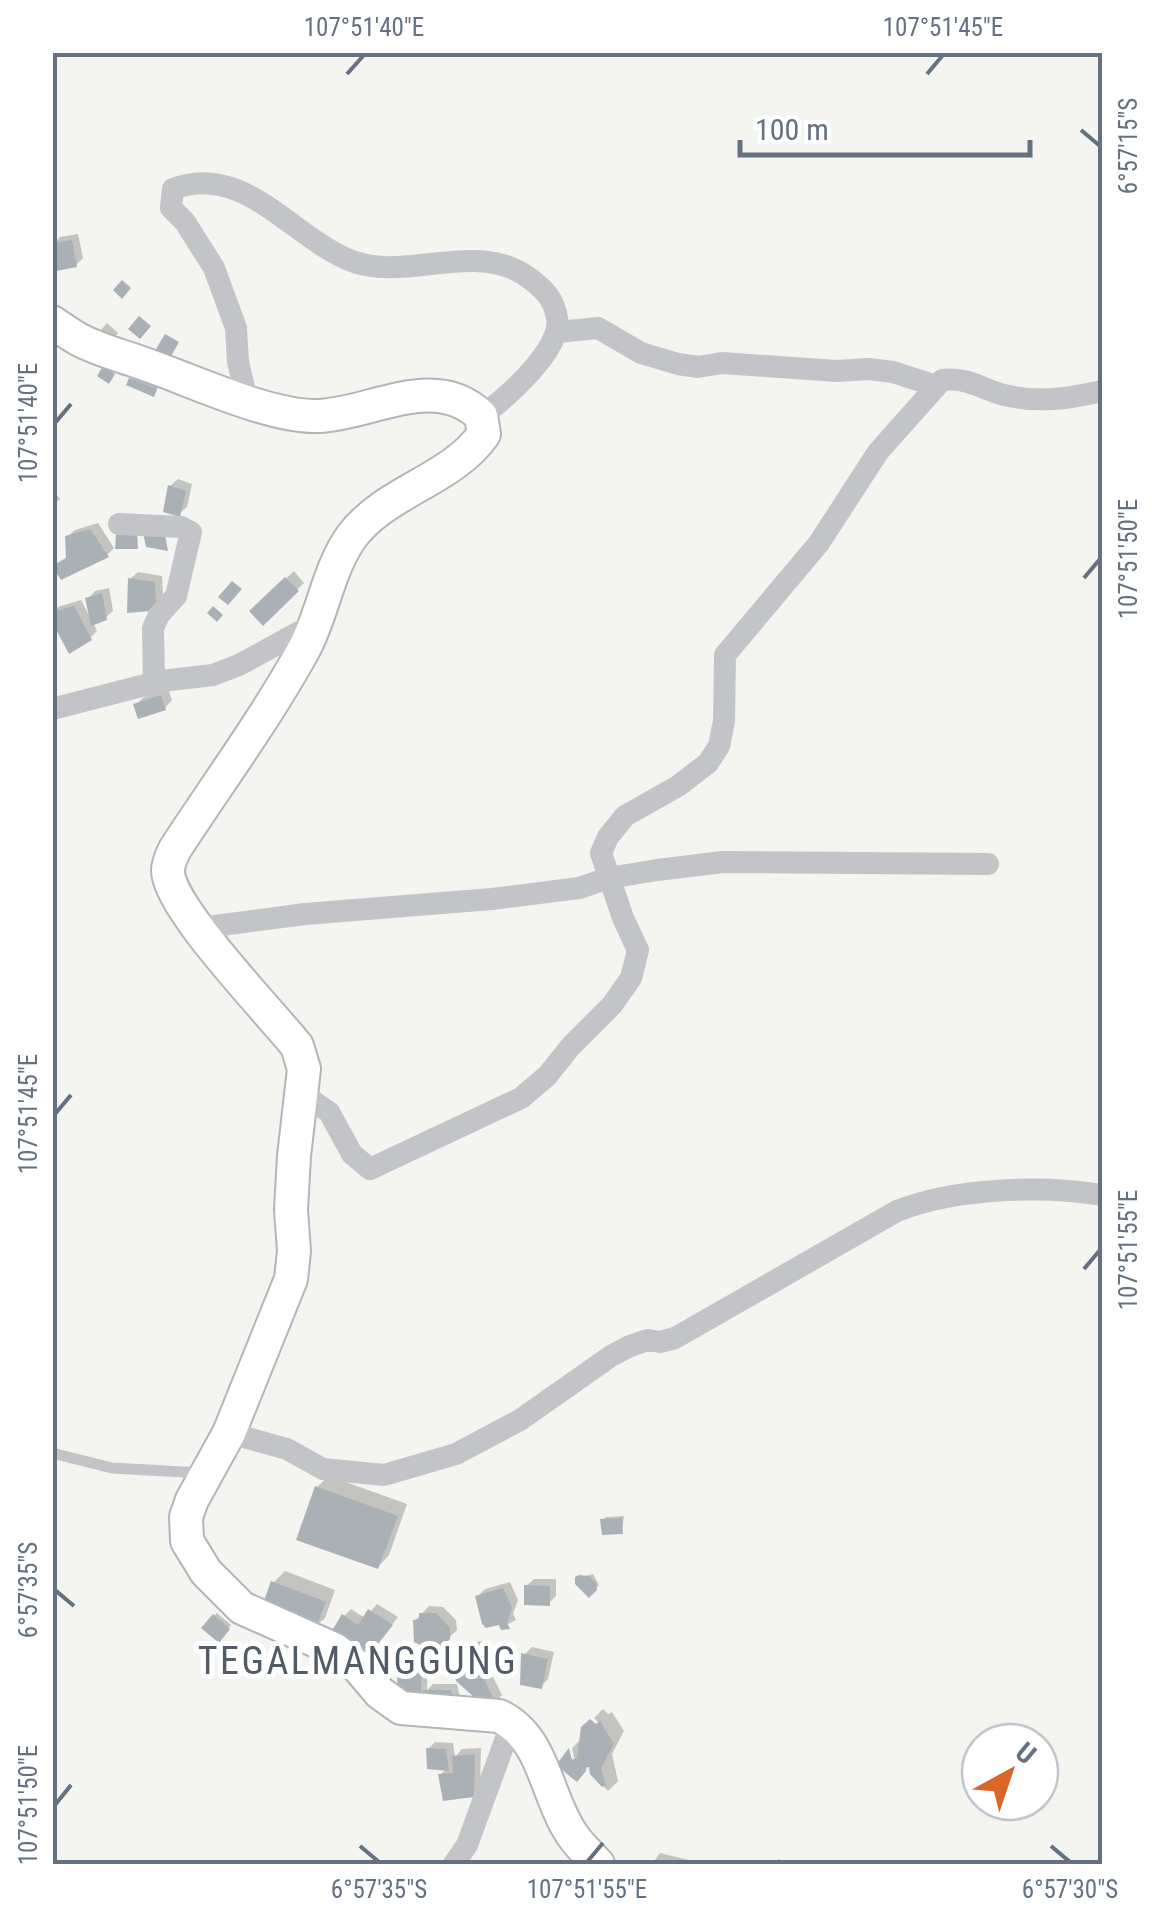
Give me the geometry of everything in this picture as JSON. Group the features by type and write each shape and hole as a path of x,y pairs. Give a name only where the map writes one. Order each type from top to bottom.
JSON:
{"street":[{"path":"246,400 236,328 214,268 186,222 171,208 173,189 193,181 238,189 322,246 370,268 461,260 509,267 528,276 555,305 555,342 502,402 481,416"},
{"path":"52,322 79,340 246,400 317,416 420,396 465,404 481,416 484,434 478,442 457,460 384,505 356,531 338,564 306,646 174,849 168,870 172,888 198,928 297,1046 304,1068 294,1156 291,1278 229,1434 186,1517 187,1541 206,1572 242,1608 334,1649 401,1708 499,1716 512,1722 532,1743 569,1831 598,1864"},
{"path":"558,332 598,328 641,353 678,364 869,369 936,386"},
{"path":"301,1092 328,1112 352,1154 370,1169 520,1098 547,1076 612,1005 631,978 638,950 601,853 608,836 636,809 708,763 718,746 724,721 726,655 820,543 878,452 942,380 970,380 1007,396 1062,400 1102,392"},
{"path":"119,524 181,527 191,532 176,596 153,628 154,682"},
{"path":"52,709 154,682 213,675 314,624"},
{"path":"198,928 306,914 492,899 723,862 988,864"},
{"path":"229,1434 286,1448 323,1469 384,1475 456,1454 531,1413 611,1356 648,1340 675,1338 918,1202 998,1191 1102,1194"},
{"path":"454,1864 467,1845 512,1722"}],"lane":[{"path":"52,1453 112,1468 206,1474"}],"building":[{"path":"72,240 77,267 56,271 52,243"},
{"path":"122,280 131,288 122,299 113,290"},
{"path":"139,316 151,326 140,339 128,329"},
{"path":"165,334 179,342 167,363 153,354"},
{"path":"103,366 115,374 109,384 97,376"},
{"path":"129,378 157,389 154,397 126,385"},
{"path":"168,485 186,491 180,517 163,512"},
{"path":"90,529 109,557 61,580 52,566 66,558 65,536"},
{"path":"143,532 165,535 168,551 146,547"},
{"path":"137,533 138,549 115,549 116,534"},
{"path":"285,577 299,591 263,626 249,611"},
{"path":"128,578 155,582 156,605 151,611 127,613"},
{"path":"232,581 242,589 228,605 218,597"},
{"path":"102,593 107,620 91,626 85,598"},
{"path":"74,606 92,640 69,654 52,622 52,612"},
{"path":"213,606 223,615 217,622 207,613"},
{"path":"161,695 166,710 138,719 133,704"},
{"path":"315,1486 398,1516 378,1569 296,1540"},
{"path":"622,1518 623,1534 602,1535 600,1519"},
{"path":"579,1575 589,1576 596,1583 597,1590 589,1598 575,1584"},
{"path":"271,1581 326,1602 314,1632 260,1612"},
{"path":"524,1585 550,1586 550,1606 524,1605"},
{"path":"503,1588 512,1608 507,1623 510,1629 501,1630 499,1625 486,1628 475,1596"},
{"path":"368,1609 393,1625 366,1659 330,1634 342,1614 358,1625"},
{"path":"419,1613 436,1613 450,1628 450,1639 436,1653 414,1642 413,1620 419,1619"},
{"path":"213,1614 230,1629 219,1643 201,1628"},
{"path":"473,1647 481,1651 483,1677 496,1704 485,1707 456,1681 449,1651"},
{"path":"378,1650 392,1660 385,1671 370,1661"},
{"path":"521,1653 548,1659 542,1689 520,1685"},
{"path":"396,1663 422,1665 420,1710 399,1703"},
{"path":"423,1690 451,1690 455,1711 422,1710"},
{"path":"590,1719 596,1724 600,1721 614,1744 601,1768 606,1785 602,1787 589,1767 585,1767 577,1782 556,1765 569,1748 572,1760 577,1758 581,1727"},
{"path":"426,1748 446,1749 449,1771 427,1769"},
{"path":"475,1754 474,1797 443,1801 438,1774 453,1773 452,1756"}],"district":[{"name":"TEGALMANGGUNG","path":"358,1661"}]}
